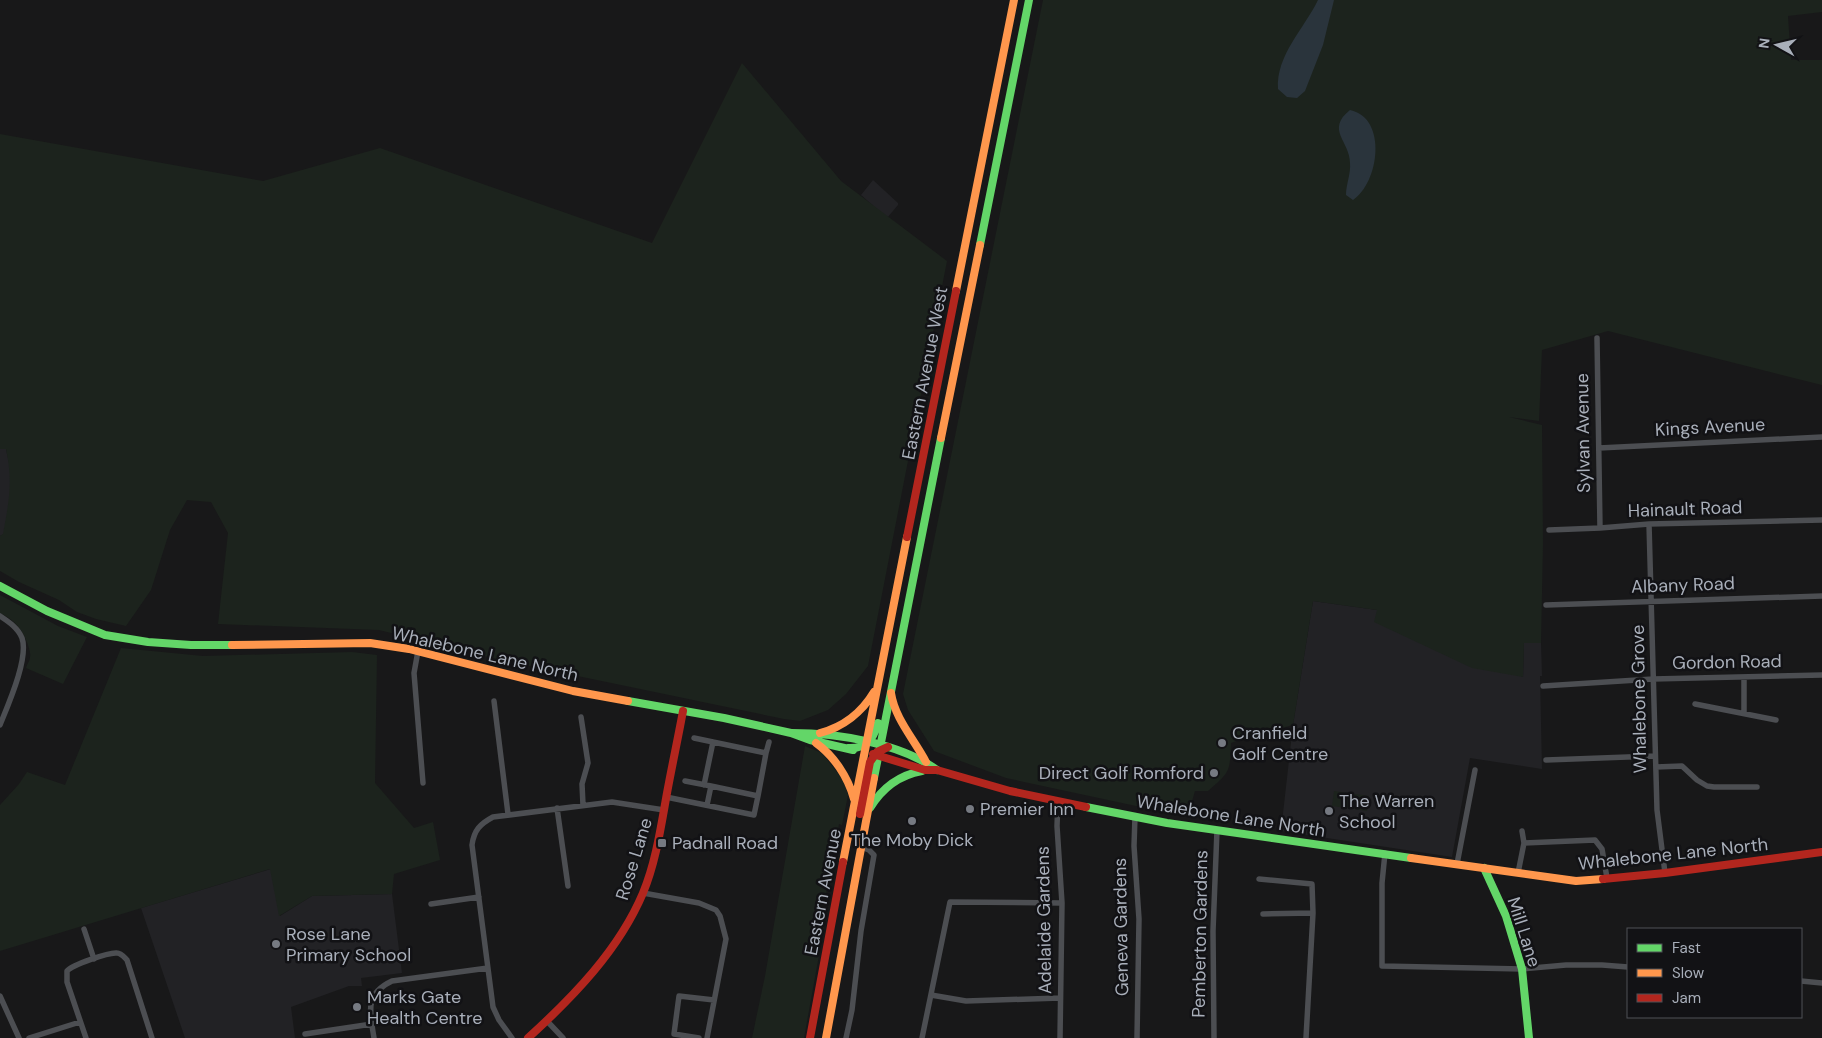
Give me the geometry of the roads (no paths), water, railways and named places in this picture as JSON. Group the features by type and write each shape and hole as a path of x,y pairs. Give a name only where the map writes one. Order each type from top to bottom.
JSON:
{"main road":[{"name":"Eastern Avenue West","path":"873,749 869,725 1014,0"},
{"name":"Eastern Avenue West","path":"873,749 891,690 1028,0"},
{"path":"818,997 831,961 895,643 912,584"},
{"name":"Whalebone Lane North","path":"0,586 47,610 105,635 148,642 191,645 370,643 418,651 573,691 683,710 873,749 930,763 937,770"},
{"path":"854,807 854,797 849,784 823,748 811,736 828,731 856,713 871,697 880,677"},
{"path":"891,690 895,710 919,747 926,762"},
{"name":"Rose Lane","path":"528,1038 547,1021 619,937 643,893 664,810 683,710"},
{"name":"Whalebone Lane North","path":"811,736 848,748 873,749 925,770 937,770 1010,791 1167,823 1318,846 1385,853 1576,881 1665,873 1822,852"},
{"name":"Eastern Avenue","path":"826,1038 876,771 873,749"},
{"name":"Eastern Avenue","path":"810,1038 854,807 873,749"},
{"path":"867,816 874,801 892,784 909,773 925,770"},
{"name":"Mill Lane","path":"1484,868 1506,916 1522,969 1529,1038"}],"street":[{"name":"Sylvan Avenue","path":"1597,338 1600,528"},
{"name":"Kings Avenue","path":"1599,448 1822,437"},
{"name":"Hainault Road","path":"1549,530 1649,524 1822,520"},
{"name":"Whalebone Grove","path":"1649,524 1659,838 1665,873"},
{"name":"Albany Road","path":"1546,605 1822,596"},
{"path":"0,616 14,626 21,637 24,648 22,662 1,722"},
{"path":"418,651 414,673 423,783"},
{"name":"Gordon Road","path":"1542,686 1654,679 1822,675"},
{"path":"1744,677 1744,713"},
{"path":"494,701 508,814"},
{"path":"1695,704 1776,720"},
{"path":"581,717 588,763 582,784 583,805"},
{"path":"694,738 766,753"},
{"path":"707,805 707,786 713,742"},
{"path":"666,797 754,814 769,742"},
{"path":"1546,760 1656,756"},
{"path":"1656,767 1685,767 1702,784 1714,787 1757,787"},
{"path":"1457,864 1475,770"},
{"path":"685,781 758,796"},
{"name":"Adelaide Gardens","path":"1058,801 1057,826 1062,903 1060,1038"},
{"path":"512,1038 499,1020 493,1007 472,845 478,826 493,817 508,814 617,802 664,810"},
{"path":"557,808 568,886"},
{"name":"Geneva Gardens","path":"1135,816 1134,846 1139,919 1137,1038"},
{"name":"Pemberton Gardens","path":"1214,1038 1213,931 1217,830"},
{"path":"1518,874 1524,843 1522,831"},
{"path":"1524,843 1595,840 1602,849 1607,878"},
{"name":"Eastern Avenue","path":"846,1038 852,1010 861,931 874,855 869,850 861,847"},
{"path":"1385,853 1382,883 1382,966 1522,969 1566,965 1627,967"},
{"path":"1259,879 1312,884 1306,1038"},
{"path":"643,893 699,903 716,910 720,916 726,939 707,1038"},
{"path":"430,904 478,897"},
{"path":"922,1038 950,902 1062,903"},
{"path":"1263,914 1312,913"},
{"path":"84,929 94,959"},
{"path":"86,1038 67,982 67,971 75,965 118,953 127,960 152,1038"},
{"path":"374,1038 371,1000 376,991 392,981 488,968"},
{"path":"1802,981 1822,983"},
{"path":"931,994 966,1001 1060,998"},
{"path":"0,996 19,1038"},
{"path":"699,1038 674,1034 679,996 714,1000"},
{"path":"547,1021 562,1038"},
{"path":"29,1038 80,1022"},
{"path":"305,1034 372,1024"}],"place":[{"name":"Cranfield Golf Centre","path":"1222,743"},
{"name":"Direct Golf Romford","path":"1214,773"},
{"name":"Premier Inn","path":"970,809"},
{"name":"The Warren School","path":"1329,811"},
{"name":"The Moby Dick","path":"912,821"},
{"name":"Padnall Road","path":"662,843"},
{"name":"Rose Lane Primary School","path":"276,944"},
{"name":"Marks Gate Health Centre","path":"357,1007"}]}
